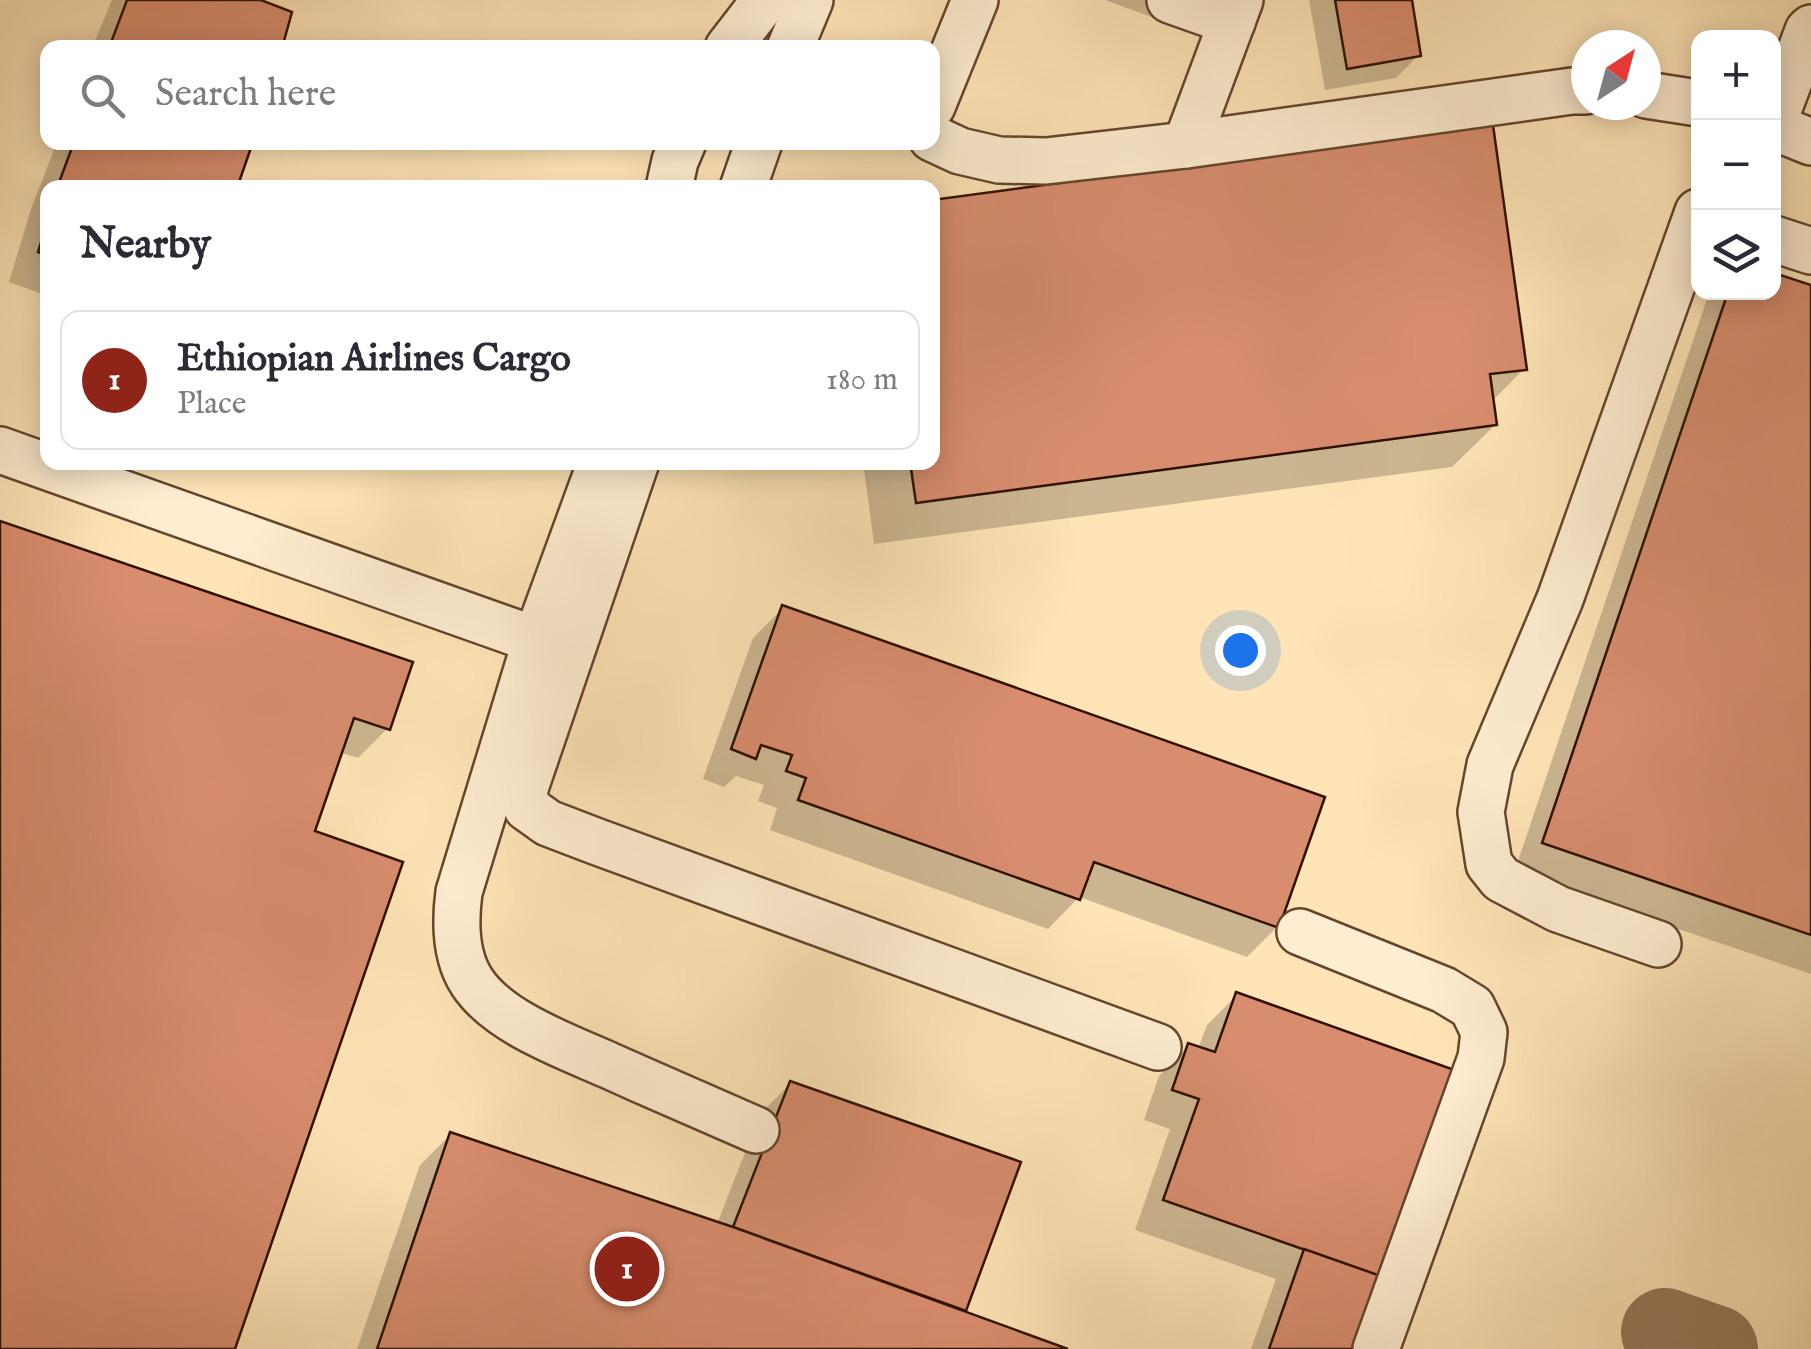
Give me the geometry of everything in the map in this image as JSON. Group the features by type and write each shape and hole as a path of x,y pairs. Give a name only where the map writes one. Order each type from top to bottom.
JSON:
{"lane":[{"path":"734,40 765,0"},
{"path":"793,40 810,0"},
{"path":"940,86 975,0"},
{"path":"1170,0 1236,11 1186,145"},
{"path":"1775,120 1811,28"},
{"path":"940,142 999,160 1046,161 1571,91"},
{"path":"1661,97 1691,102"},
{"path":"1781,127 1811,142"},
{"path":"671,180 680,150"},
{"path":"747,180 756,150"},
{"path":"1658,944 1558,909 1500,879 1489,864 1480,812 1490,765 1560,599 1691,233"},
{"path":"1781,241 1811,252"},
{"path":"0,450 40,464"},
{"path":"56,470 536,640"},
{"path":"597,470 536,640 459,892 455,919 460,951 471,981 493,1005 538,1034 756,1130"},
{"path":"633,470 524,792 527,808 548,823 594,842 1158,1046"},
{"path":"1300,932 1444,990 1472,1007 1484,1032 1482,1058 1376,1349"}],"building":[{"path":"127,0 261,0 292,12 284,40 112,40"},
{"path":"1335,0 1412,0 1421,56 1347,69"},
{"path":"1493,125 1527,370 1490,374 1497,425 916,503 911,470 940,470 940,199"},
{"path":"71,150 250,150 240,180 60,180"},
{"path":"1781,275 1811,285 1811,935 1542,843 1725,300 1781,300"},
{"path":"0,521 413,662 390,730 354,718 315,831 403,862 235,1349 0,1349"},
{"path":"782,605 1325,797 1279,928 1094,862 1080,900 798,800 806,778 786,771 792,755 761,745 756,759 731,749"},
{"path":"1236,992 1460,1072 1388,1279 1163,1200 1199,1099 1172,1090 1188,1043 1215,1052"},
{"path":"790,1081 1021,1162 966,1311 733,1227"},
{"path":"450,1132 733,1227 1068,1349 377,1349"},
{"path":"1304,1249 1392,1280 1368,1349 1269,1349"}],"taxiway":[{"path":"1665,1332 1714,1349"}],"place":[{"name":"Ethiopian Airlines Cargo","path":"627,1269"}]}
